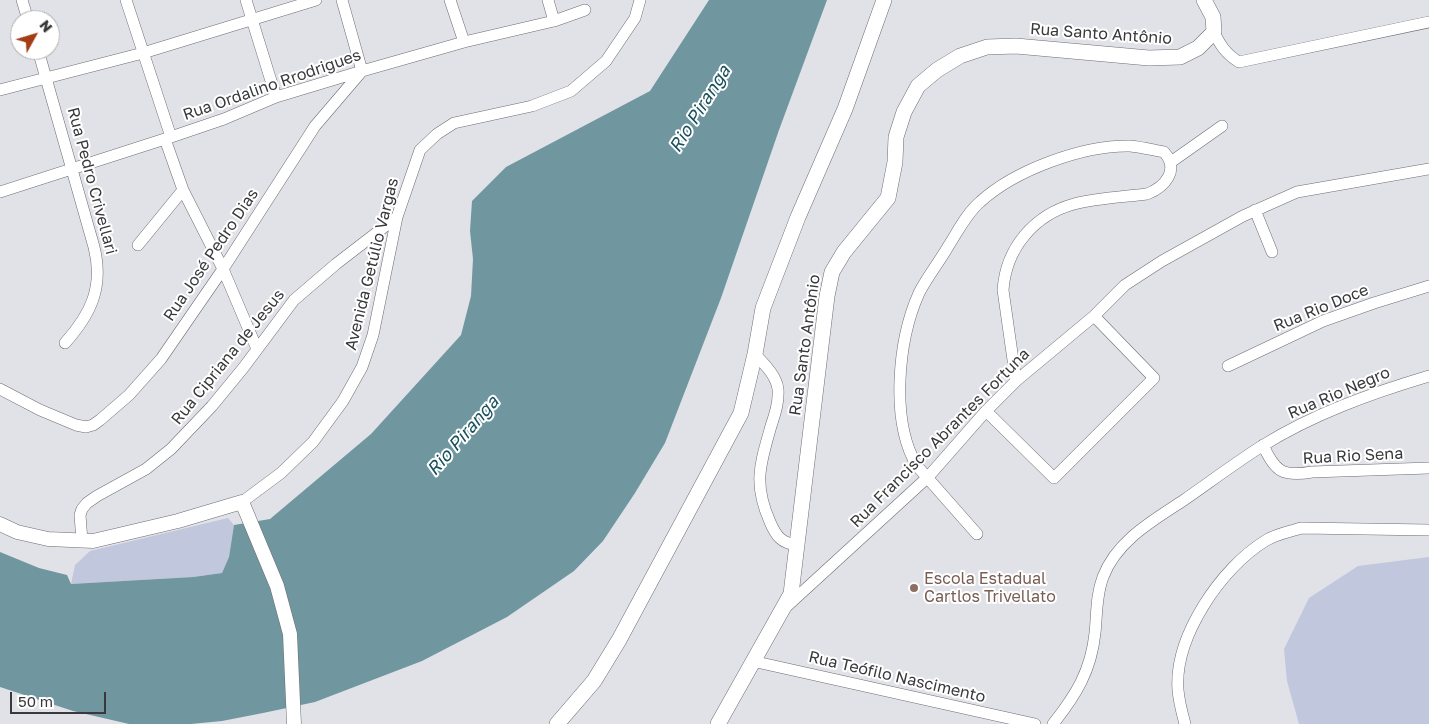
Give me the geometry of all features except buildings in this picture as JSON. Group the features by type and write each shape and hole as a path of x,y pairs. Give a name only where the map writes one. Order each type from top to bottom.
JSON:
{"main road":[{"path":"556,724 594,681 614,648 741,413 764,308 772,284 798,217 845,110 884,0"},
{"path":"1204,0 1213,17 1214,32"},
{"name":"Rua Santo Antônio","path":"718,724 791,594 825,305 832,272 844,252 888,198 895,162 896,137 904,112 918,86 937,70 960,56 986,47 1016,46 1149,58 1180,57 1198,48 1214,32"}],"street":[{"path":"126,0 183,190 223,269 257,349"},
{"path":"246,0 276,97"},
{"path":"0,90 143,53 316,0"},
{"path":"342,0 362,70"},
{"path":"450,0 464,42"},
{"path":"548,0 554,21"},
{"name":"Avenida Getúlio Vargas","path":"244,506 313,442 343,401 362,367 373,335 397,217 420,150 437,134 454,123 532,106 571,91 606,61 635,18 640,0"},
{"name":"Rua Ordalino Rrodrigues","path":"0,192 168,138 224,119 276,97 362,70 464,42 554,21 585,10"},
{"path":"1214,32 1222,48 1229,56 1239,62 1429,22"},
{"name":"Rua Pedro Crivellari","path":"41,60 96,253 98,276 95,295 88,312 77,330 65,343"},
{"name":"Rua José Pedro Dias","path":"0,389 40,410 76,425 86,427 93,424 139,386 223,269 315,126 362,70"},
{"path":"1171,162 1222,126"},
{"path":"977,534 917,466 910,455 903,432 900,408 902,360 909,323 920,292 963,223 979,202 1010,181 1030,170 1075,153 1096,148 1131,146 1164,152 1171,162 1169,175 1160,187 1154,191 1146,194 1074,204 1045,217 1021,240 1008,262 1004,275 1003,290 1016,381"},
{"name":"Rua Francisco Abrantes Fortuna","path":"778,615 928,477 986,411 1016,381 1094,316 1125,285 1162,261 1255,210 1297,192 1429,169"},
{"path":"138,245 183,190"},
{"path":"1255,210 1272,252"},
{"name":"Rua Cipriana de Jesus","path":"82,541 80,523 82,509 97,496 146,469 171,449 212,406 294,300 336,264 397,217"},
{"name":"Rua Rio Doce","path":"1228,366 1323,321 1429,286"},
{"path":"986,411 1054,478 1154,378 1094,316"},
{"path":"755,354 774,377 778,389 777,406 760,463 761,496 777,537 787,544 796,545"},
{"name":"Rua Rio Negro","path":"1053,724 1073,698 1089,665 1095,632 1096,607 1103,577 1118,551 1137,532 1263,445 1312,419 1383,390 1429,376"},
{"name":"Rua Rio Sena","path":"1263,445 1270,462 1285,474 1429,468"},
{"path":"0,524 17,532 48,539 82,541 102,539 244,506 277,586 290,634 294,724"},
{"path":"1186,724 1178,690 1180,666 1187,640 1197,618 1221,581 1250,552 1266,540 1301,528 1429,530"},
{"name":"Rua Teófilo Nascimento","path":"752,661 1035,724"}],"shaded area":[{"path":"228,518 234,525 229,557 222,573 193,577 71,584 75,565 90,551"},
{"path":"1429,557 1429,724 1299,724 1287,681 1284,649 1309,598 1358,566"}],"water":[{"name":"Rio Piranga","path":"709,0 827,0 779,130 721,298 665,443 603,541 574,571 507,617 422,661 315,702 263,713 222,721 191,724 129,724 73,711 0,687 0,552 39,568 67,575 71,584 193,577 222,573 229,557 234,525 270,519 371,434 461,335 471,296 473,259 470,231 472,201 506,167 650,91"}],"place":[{"name":"Escola Estadual Cartlos Trivellato","path":"914,588"}]}
